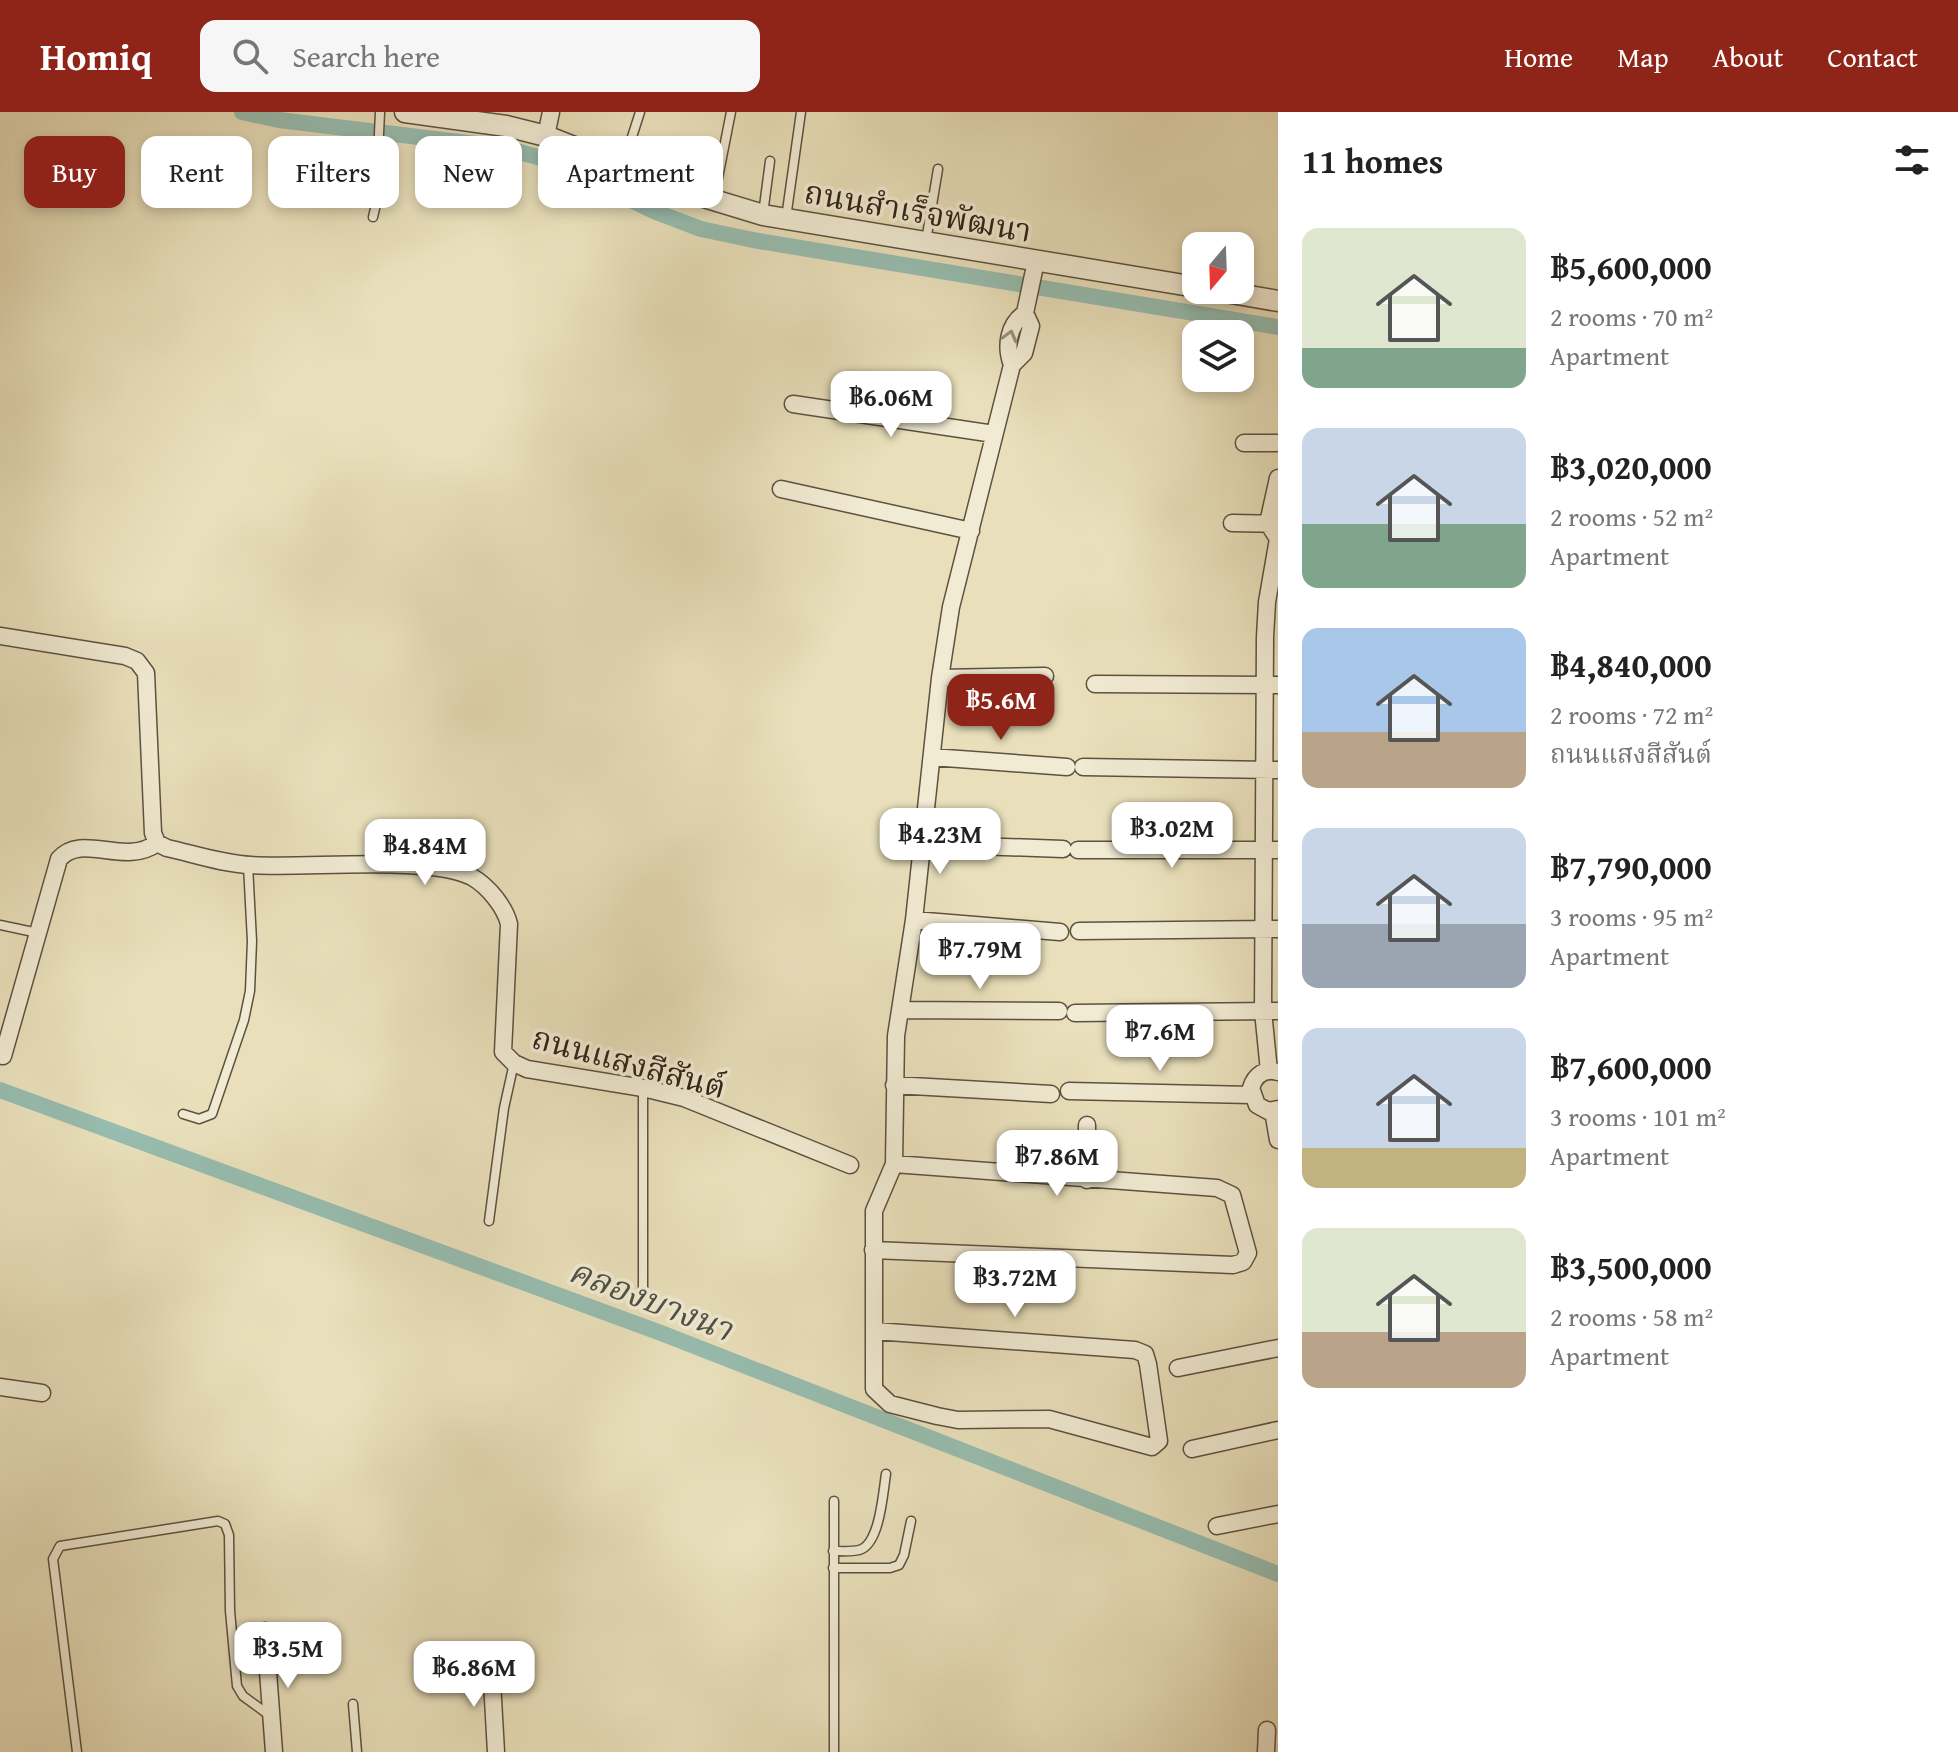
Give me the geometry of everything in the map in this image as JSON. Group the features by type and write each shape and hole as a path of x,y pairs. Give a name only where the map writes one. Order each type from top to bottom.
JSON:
{"street":[{"name":"ถนนสำเร็จพัฒนา","path":"405,112 506,126 546,136"},
{"path":"546,136 551,112"},
{"name":"ถนนสำเร็จพัฒนา","path":"723,204 763,215 926,242 1034,270 1182,286"},
{"path":"875,1331 1135,1350 1145,1354 1148,1364 1159,1441 1152,1447 1140,1446 1086,1427 1049,1419 958,1420 890,1404 874,1389 874,1211 894,1164 894,1085 900,1010 914,920 940,678 951,607 1012,365 1006,348 1015,320 1026,308 1034,270"},
{"path":"1254,297 1278,301"},
{"path":"793,404 994,434"},
{"path":"1244,443 1278,443"},
{"path":"1278,478 1273,524 1278,539 1272,602 1271,685 1271,1011 1274,1071 1254,1080 1251,1095 1257,1105 1276,1110 1278,1140"},
{"path":"781,489 971,531"},
{"path":"1232,523 1273,524"},
{"path":"0,636 125,656 142,665 146,673 153,833 157,843 138,853 78,847 66,851 59,859 3,1056"},
{"path":"940,678 1045,676"},
{"path":"1095,684 1271,685"},
{"path":"932,757 1075,767 1271,770"},
{"name":"ถนนแสงสีสันต์","path":"157,843 167,848 248,865 423,867 454,871 474,878 505,910 509,924 503,1052 514,1063 527,1069 684,1098 850,1165"},
{"path":"923,844 1071,850 1272,850"},
{"path":"914,920 1060,932"},
{"path":"1079,931 1272,929"},
{"path":"900,1010 1271,1011"},
{"path":"894,1085 1051,1094"},
{"path":"1069,1091 1251,1095"},
{"path":"1087,1125 1087,1180"},
{"path":"873,1250 1233,1265 1243,1262 1248,1253 1232,1195 1226,1190 894,1164"},
{"path":"1178,1368 1278,1348"},
{"path":"0,1387 42,1393"},
{"path":"1192,1449 1278,1430"},
{"path":"1217,1526 1278,1514"},
{"path":"265,1631 274,1752"},
{"path":"491,1664 496,1752"},
{"path":"1266,1752 1267,1730"}],"lane":[{"path":"632,136 640,112"},
{"path":"723,149 731,112"},
{"path":"785,219 801,112"},
{"path":"373,217 382,179 378,155 379,117"},
{"path":"763,215 770,161"},
{"path":"926,242 938,169"},
{"path":"183,1114 199,1119 212,1114 244,1020 252,969 248,865"},
{"path":"0,925 39,933"},
{"path":"489,1221 504,1108 514,1063"},
{"path":"643,1088 643,1291"},
{"path":"833,1551 860,1550 869,1545 876,1531 886,1474"},
{"path":"834,1501 834,1752"},
{"path":"77,1752 53,1559 60,1546 218,1521 225,1524 229,1535 230,1611 237,1686 243,1696 269,1715"},
{"path":"833,1568 890,1568 899,1565 911,1521"},
{"path":"353,1704 357,1752"}],"waterway":[{"path":"242,112 279,120 501,147 545,159 656,212 701,229 753,240 1278,327"},
{"name":"คลองบางนา","path":"0,1090 661,1333 1278,1574"}]}
